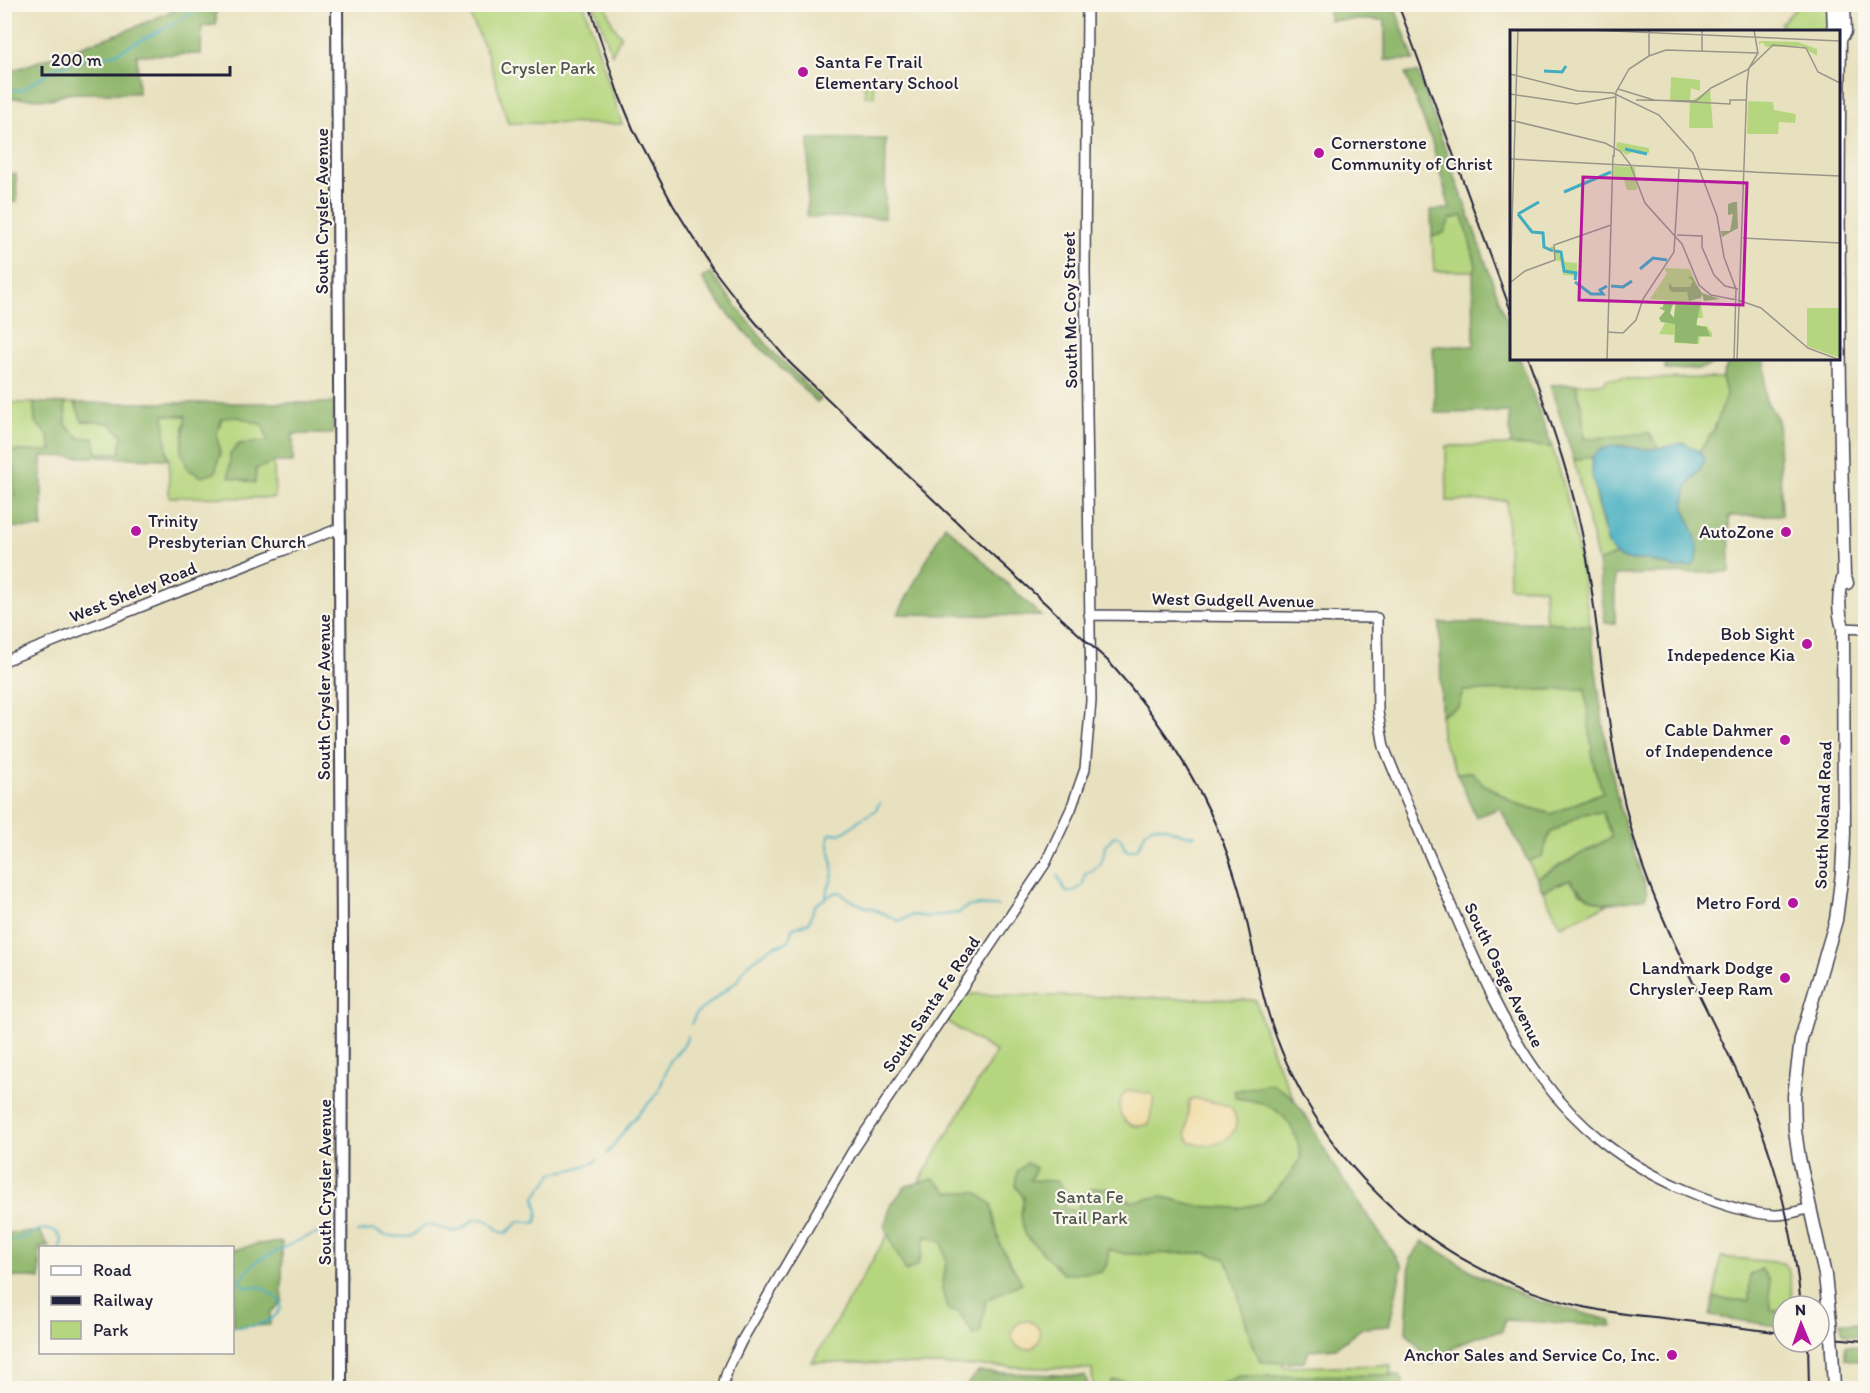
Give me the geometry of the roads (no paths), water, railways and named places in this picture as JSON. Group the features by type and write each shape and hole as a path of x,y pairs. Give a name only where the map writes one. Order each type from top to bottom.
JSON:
{"main road":[{"name":"South Crysler Avenue","path":"337,4 341,1389"},
{"name":"South Noland Road","path":"1833,4 1837,30"},
{"name":"South Noland Road","path":"1840,35 1845,32 1844,4"},
{"name":"South Noland Road","path":"1834,1389 1825,1275 1795,1130 1794,1096 1801,1039 1836,920 1842,873 1844,834 1843,628 1848,618 1848,593 1844,576 1840,265"}],"street":[{"name":"South Mc Coy Street","path":"1087,4 1085,269 1089,615"},
{"name":"West Sheley Road","path":"4,661 340,528"},
{"name":"West Gudgell Avenue","path":"1089,615 1377,618"},
{"name":"South Santa Fe Road","path":"723,1389 728,1365 852,1152 1045,864 1071,809 1084,769 1090,715 1089,615"},
{"name":"South Osage Avenue","path":"1377,618 1378,712 1384,747 1476,962 1506,1024 1530,1064 1562,1104 1588,1130 1614,1152 1665,1182 1706,1199 1763,1213 1786,1214 1811,1208"},
{"path":"1843,628 1866,628"}],"water":[{"path":"1684,443 1699,451 1705,459 1687,487 1684,501 1698,548 1693,566 1676,568 1648,560 1628,560 1615,555 1608,545 1592,475 1592,457 1599,451 1613,446 1651,449"}],"waterway":[{"path":"4,90 22,90 58,66 114,54 207,4"},
{"path":"826,896 833,871 829,835 846,831 875,811 880,803"},
{"path":"1057,875 1068,893 1076,890 1083,885 1085,874 1101,863 1105,846 1114,836 1120,837 1128,851 1138,848 1146,831 1151,827 1164,827 1184,835 1195,835"},
{"path":"691,1024 696,1014 738,980 746,966 773,946 789,940 792,929 809,922 815,905 834,893 840,892 853,901 898,921 913,915 927,917 959,913 972,906 998,906"},
{"path":"607,1154 631,1122 658,1093 670,1061 684,1045 688,1036"},
{"path":"357,1232 373,1230 387,1236 406,1237 412,1236 425,1225 457,1231 478,1219 486,1220 499,1231 506,1233 520,1221 536,1223 538,1213 535,1197 553,1173 574,1169 597,1160"},
{"path":"4,1242 26,1237 43,1229 55,1231 62,1239 60,1246"},
{"path":"234,1327 267,1321 281,1308 280,1301 262,1287 247,1287 241,1284 240,1279 254,1264 297,1241 327,1231"}],"railway":[{"path":"589,4 617,90 634,131 673,205 713,269 740,304 790,363 961,526 1108,661 1129,685 1168,738 1202,795 1228,855 1242,901 1267,1009 1287,1063 1313,1113 1345,1159 1383,1200 1426,1235 1474,1265 1525,1289 1580,1306 1621,1314 1771,1332"},
{"path":"1398,4 1510,309"},
{"path":"1529,360 1562,457 1582,533 1593,596 1612,741 1637,849 1659,910 1743,1085 1764,1138 1788,1221 1800,1294"},
{"path":"1831,1338 1866,1341"},
{"path":"1808,1354 1809,1388"}],"place":[{"name":"Santa Fe Trail Elementary School","path":"803,72"},
{"name":"Cornerstone Community of Christ","path":"1319,153"},
{"name":"Trinity Presbyterian Church","path":"136,531"},
{"name":"AutoZone","path":"1786,532"},
{"name":"Bob Sight Indepedence Kia","path":"1807,644"},
{"name":"Cable Dahmer of Independence","path":"1785,740"},
{"name":"Metro Ford","path":"1793,903"},
{"name":"Landmark Dodge Chrysler Jeep Ram","path":"1785,978"},
{"name":"Anchor Sales and Service Co, Inc.","path":"1672,1355"}],"park label":[{"name":"Crysler Park","path":"548,68"},
{"name":"Santa Fe Trail Park","path":"1090,1207"}]}
